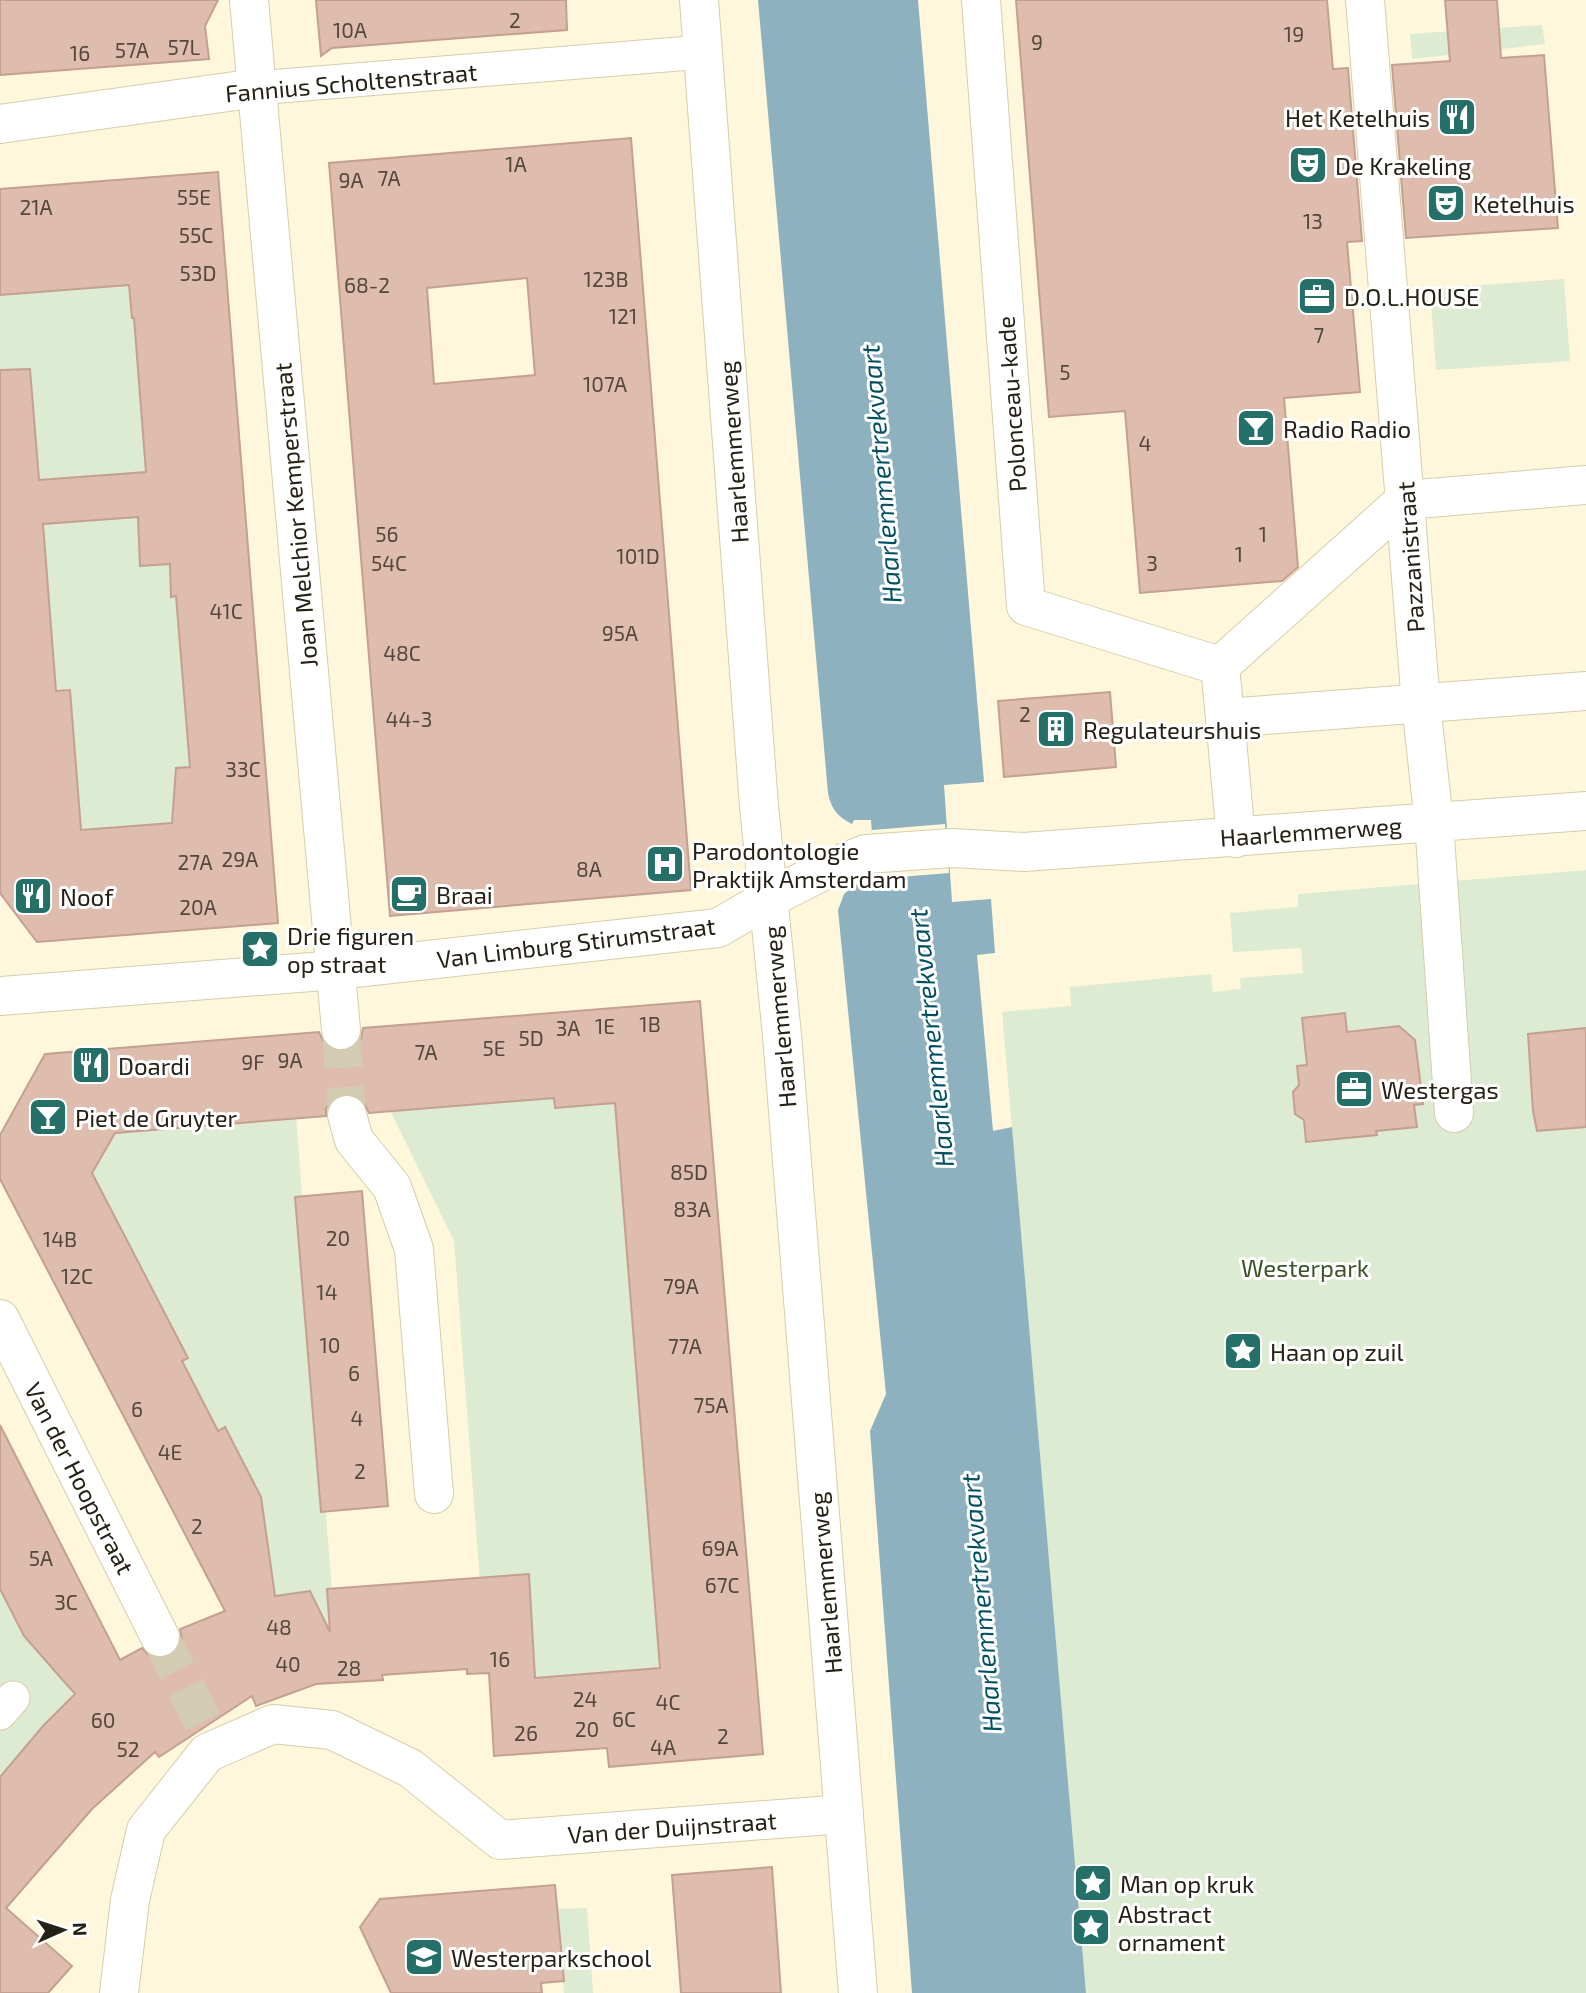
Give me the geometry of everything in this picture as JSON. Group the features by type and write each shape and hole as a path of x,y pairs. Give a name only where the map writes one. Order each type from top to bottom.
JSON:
{"street":[{"name":"Joan Melchior Kemperstraat","path":"249,0 341,1030"},
{"name":"Haarlemmerweg","path":"699,0 759,806 783,1049 858,1993"},
{"name":"Polonceau-kade","path":"981,0 1026,606 1220,666"},
{"name":"Pazzanistraat","path":"1365,0 1421,704 1434,822 1454,1113"},
{"name":"Fannius Scholtenstraat","path":"0,124 256,88 703,52"},
{"path":"1236,838 1220,666 1405,500 1586,485"},
{"path":"1225,718 1586,691"},
{"name":"Haarlemmerweg","path":"866,854 952,848 1024,852 1586,811"},
{"name":"Van Limburg Stirumstraat","path":"0,996 337,970 718,928 825,870 866,854"},
{"path":"347,1115 354,1140 392,1187 414,1249 434,1494"},
{"name":"Van der Hoopstraat","path":"0,1319 160,1637"},
{"name":"Van der Duijnstraat","path":"118,1993 130,1899 146,1830 205,1738 273,1724 332,1730 410,1768 500,1840 844,1814"}],"green space":[{"path":"1542,25 1545,44 1412,59 1410,34"},
{"path":"159,237 203,889 0,845 0,251"},
{"path":"1564,279 1570,361 1436,370 1430,289"},
{"name":"Westerpark","path":"1586,870 1586,1993 1086,1993 1002,1012 1071,1006 1070,987 1211,974 1213,992 1241,989 1240,978 1303,973 1301,948 1233,952 1230,913 1298,907 1298,894"},
{"path":"643,1083 694,1730 522,1737 483,1621 454,1241 384,1098"},
{"path":"68,1100 295,1103 335,1633 264,1635 35,1160"},
{"path":"0,1561 81,1711 0,1817"},
{"path":"587,1908 593,1993 564,1993 557,1909"}],"water":[{"name":"Haarlemmertrekvaart","path":"758,0 918,0 984,782 944,785 952,902 991,899 995,953 977,955 993,1131 1012,1127 1086,1993 912,1993 870,1431 886,1394 838,910 844,894 856,884 859,887 876,886 871,820 854,820 852,824 847,821 833,808 828,793"}],"pier":[{"path":"945,824 949,873 875,879 872,830"}],"building":[{"path":"0,0 218,0 205,26 209,59 0,75"},
{"path":"316,0 566,0 567,30 332,48 321,56"},
{"path":"1016,0 1327,0 1333,69 1348,68 1362,241 1347,242 1360,392 1284,398 1298,567 1282,581 1140,593 1125,411 1049,417"},
{"name":"Ketelhuis","path":"1445,0 1497,0 1501,58 1544,55 1558,228 1406,238 1392,65 1450,61"},
{"path":"631,138 691,890 390,916 329,163","holes":["527,278 535,375 434,384 427,288"]},
{"path":"218,172 278,923 37,942 0,893 0,370 30,369 39,480 146,472 129,285 0,295 0,189","holes":["138,517 140,566 170,564 171,597 176,596 190,767 176,768 172,823 81,830 70,690 56,691 43,524"]},
{"name":"Regulateurshuis","path":"1110,692 1116,767 1004,777 998,701"},
{"path":"700,1001 763,1754 609,1767 607,1748 494,1756 489,1673 467,1674 467,1669 382,1675 383,1680 316,1684 256,1706 252,1696 159,1757 155,1752 92,1809 6,1908 72,1966 48,1993 0,1993 0,1777 43,1726 75,1694 24,1636 0,1589 0,1425 120,1660 142,1648 149,1656 158,1659 169,1657 179,1648 182,1639 180,1629 225,1611 0,1179 0,1135 45,1054 319,1032 324,1043 332,1050 342,1052 354,1047 361,1039 363,1028","holes":["342,1094 353,1094 362,1099 369,1113 554,1098 555,1108 615,1103 660,1668 535,1678 529,1574 327,1589 330,1632 310,1591 275,1596 261,1497 225,1427 218,1431 182,1361 188,1358 92,1173 115,1133 326,1116 331,1100"]},
{"path":"1345,1013 1347,1032 1399,1026 1415,1040 1423,1104 1414,1105 1417,1127 1376,1131 1377,1135 1306,1142 1304,1120 1295,1114 1293,1092 1299,1085 1297,1066 1307,1065 1302,1018"},
{"path":"1586,1028 1586,1127 1537,1131 1533,1111 1528,1034"},
{"path":"362,1191 388,1506 321,1512 295,1197"},
{"path":"772,1867 781,1993 681,1993 672,1875"},
{"name":"Westerparkschool","path":"555,1885 564,1981 541,1983 542,1993 391,1993 360,1927 380,1899"}],"tunnel":[{"path":"341,1030 347,1115"},
{"path":"160,1637 204,1724"}],"place":[{"name":"Het Ketelhuis","path":"1457,117"},
{"name":"De Krakeling","path":"1308,165"},
{"name":"Ketelhuis","path":"1446,203"},
{"name":"D.O.L.HOUSE","path":"1317,296"},
{"name":"Radio Radio","path":"1256,428"},
{"name":"Regulateurshuis","path":"1056,729"},
{"name":"Parodontologie Praktijk Amsterdam","path":"665,864"},
{"name":"Braai","path":"409,894"},
{"name":"Noof","path":"33,896"},
{"name":"Drie figuren op straat","path":"260,949"},
{"name":"Doardi","path":"91,1065"},
{"name":"Westergas","path":"1354,1089"},
{"name":"Piet de Gruyter","path":"48,1117"},
{"name":"Haan op zuil","path":"1243,1351"},
{"name":"Man op kruk","path":"1093,1883"},
{"name":"Abstract ornament","path":"1091,1927"},
{"name":"Westerparkschool","path":"424,1957"}]}
